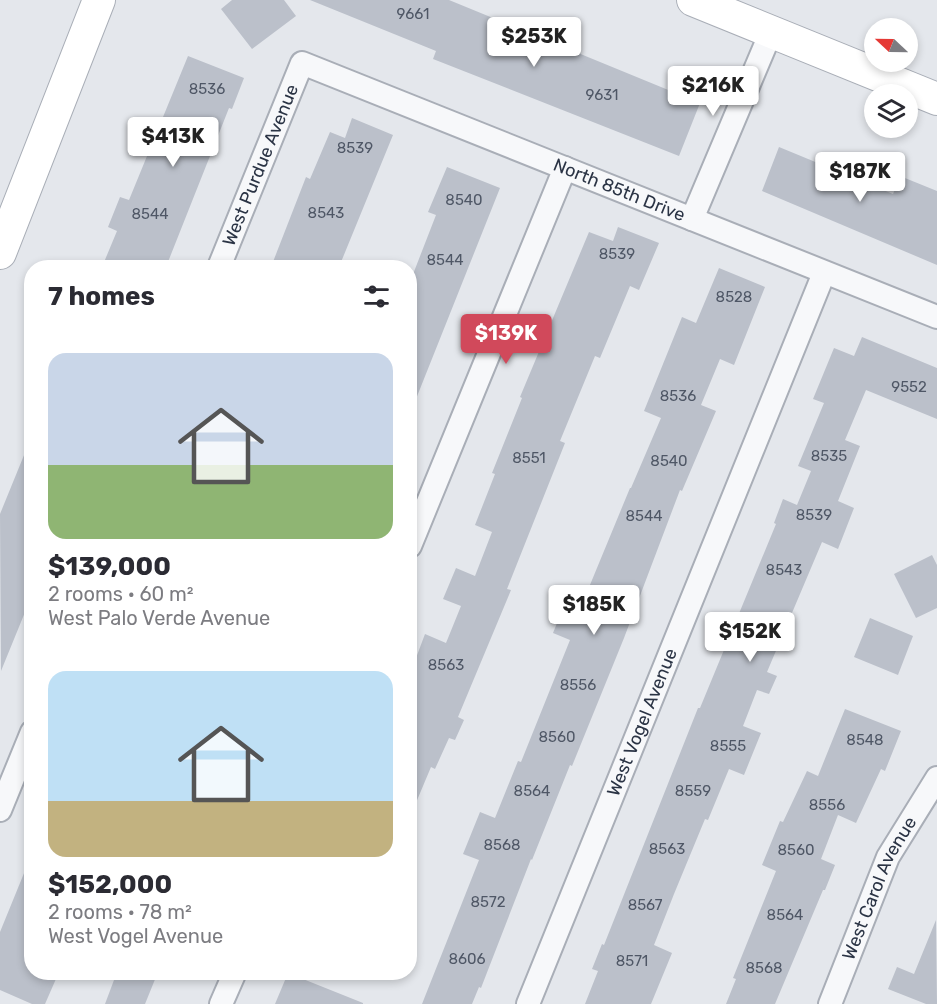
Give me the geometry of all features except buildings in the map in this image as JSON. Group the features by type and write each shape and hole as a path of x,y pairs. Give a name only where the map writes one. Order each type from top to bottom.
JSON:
{"street":[{"path":"0,253 99,0"},
{"path":"693,0 937,99"},
{"path":"692,219 771,32"},
{"name":"North 85th Drive","path":"302,63 824,273 937,316"},
{"name":"West Purdue Avenue","path":"222,260 302,63"},
{"path":"417,529 565,168"},
{"name":"West Vogel Avenue","path":"528,1004 824,273"},
{"path":"0,810 24,752"},
{"name":"West Carol Avenue","path":"830,1004 888,857 937,778"},
{"path":"222,1004 232,980"}]}
